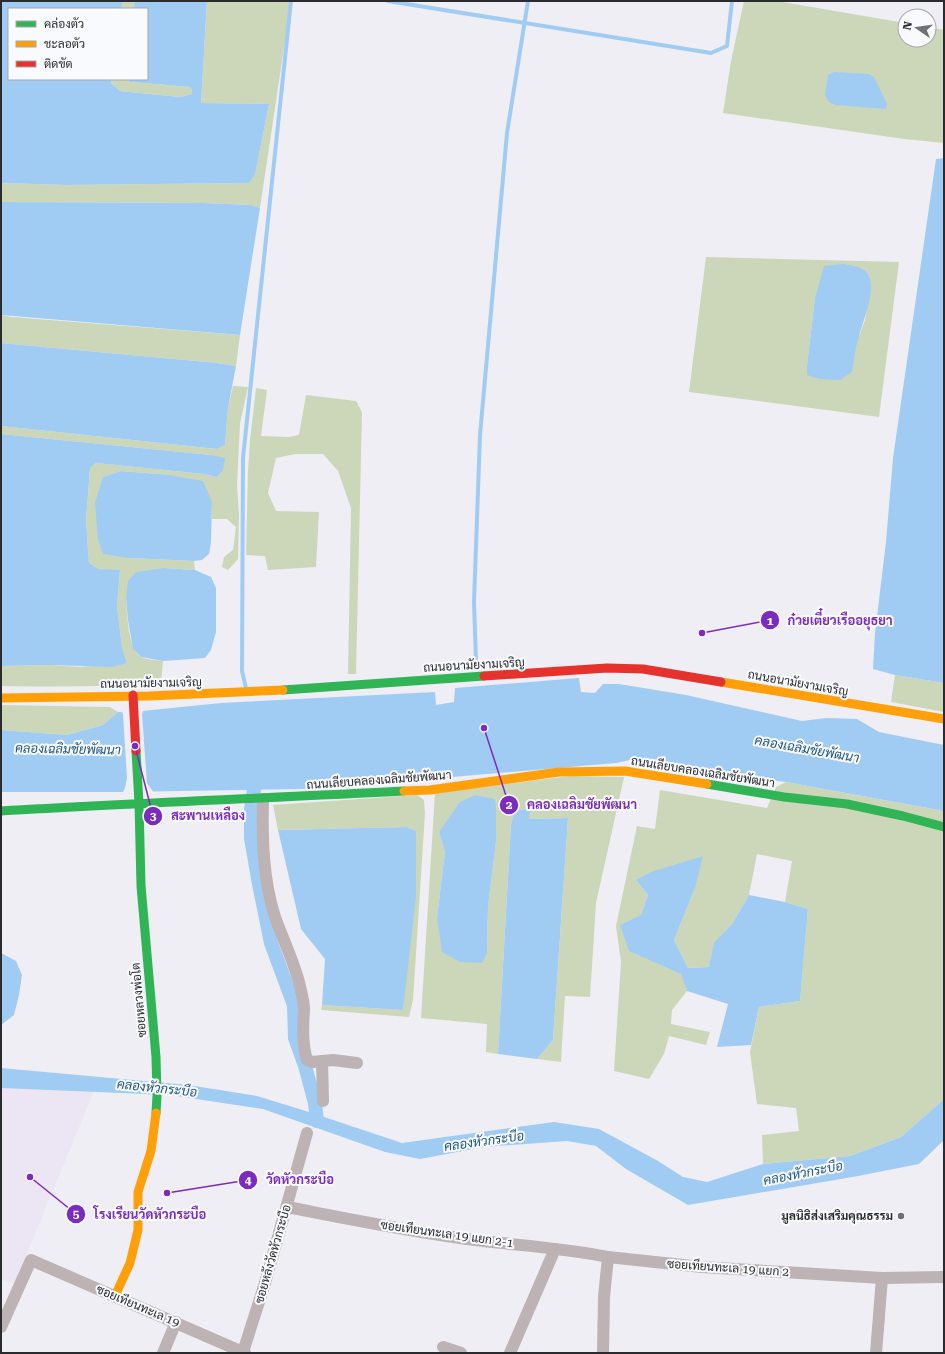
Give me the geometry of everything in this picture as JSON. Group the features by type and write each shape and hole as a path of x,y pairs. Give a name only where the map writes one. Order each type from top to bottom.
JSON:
{"street":[{"name":"ถนนอนามัยงามเจริญ","path":"1,698 259,692 607,668 643,669 944,719"},
{"name":"ซอยหลวงพ่อโต","path":"115,1296 130,1263 138,1230 138,1192 151,1151 155,1126 157,1096 141,886 139,799 132,708 133,695"},
{"name":"ถนนเลียบคลองเฉลิมชัยพัฒนา","path":"1,811 139,799 262,799 430,790 559,772 625,771 784,796 847,804 903,816 944,827"},
{"path":"262,799 263,833 268,885 275,916 299,982 304,1008 303,1030 307,1060 313,1062 333,1060 357,1063"},
{"path":"322,1061 323,1101"},
{"name":"ซอยหลังวัดหัวกระบือ","path":"244,1352 265,1284 307,1133"},
{"name":"ซอยเทียนทะเล 19 แยก 2-1","path":"287,1207 448,1236 608,1257"},
{"path":"510,1353 555,1249"},
{"path":"603,1353 604,1297 608,1257"},
{"name":"ซอยเทียนทะเล 19 แยก 2","path":"608,1257 702,1267 882,1278 944,1277"},
{"name":"ซอยเทียนทะเล 19","path":"1,1327 31,1260 244,1352"},
{"path":"876,1353 882,1278"},
{"path":"163,1353 176,1322"},
{"path":"443,1347 461,1353"}],"shaded area":[{"path":"1,1088 94,1091 14,1284 1,1279"}],"green space":[{"path":"123,1 135,1 133,8 121,8"},
{"path":"207,1 291,1 260,208 251,205 204,203 1,202 1,183 66,185 249,183 255,175 269,104 201,103"},
{"path":"744,1 777,1 897,22 897,48 937,48 937,29 944,30 944,143 904,139 723,113 731,61"},
{"path":"112,80 128,80 130,82 191,87 192,94 180,97 120,91 111,83"},
{"path":"706,257 899,262 879,417 689,392","holes":["869,276 871,289 865,320 859,336 807,374 815,298"]},
{"path":"1,315 240,335 236,366 1,343"},
{"path":"233,386 248,387 240,423 237,485 239,514 238,559 228,570 222,567 224,557 233,550 236,527 227,519 212,519 212,502 170,475 121,471 103,477 129,558 194,561 195,570 164,568 126,598 129,630 133,647 141,657 163,661 161,683 41,687 1,686 1,666 51,665 80,667 127,663 122,647 117,607 120,571 99,569 89,563 86,521 90,468 96,463 204,474 217,477 211,455 1,434 1,426 217,449 225,445 228,408"},
{"path":"256,388 267,390 261,436 289,437 299,435 306,395 356,401 362,412 356,674 348,674 351,508 338,471 323,454 295,454 276,458 268,493 276,511 319,512 316,567 268,570 265,556 246,555 248,471"},
{"path":"895,675 944,683 944,712 891,702"},
{"path":"1,705 110,707 118,712 103,725 67,735 1,730"},
{"path":"570,776 624,777 596,903 590,997 565,996 561,1062 537,1059 553,1040 568,818 528,819 529,808 515,811 511,824 498,1054 486,1052 487,1024 421,1018 435,793","holes":["496,806 496,841 488,907 487,953 437,917 445,852 439,832 448,821"]},
{"path":"786,782 944,811 944,1099 901,1137 850,1156 763,1164 762,1135 799,1131 796,1108 757,1104 750,1052 759,1007 800,1001 808,909 785,902 792,861 757,854 749,895 732,924 715,943 709,967 688,968 674,940 695,888 636,880 648,895 629,950 682,974 687,991 672,1010 671,1024 710,1032 706,1045 669,1036 664,1054 649,1079 614,1071 621,962 616,926 637,826 655,829 660,790 767,808 776,787"},
{"path":"417,795 424,800 425,813 413,1000 409,1017 321,1010 322,1005 403,1010 416,831 407,827 278,830 273,805"}],"water":[{"path":"1,1 123,1 121,8 8,8 8,80 112,80 111,83 120,91 180,97 192,94 191,87 130,82 128,80 148,80 148,8 133,8 135,1 207,1 201,103 269,104 255,175 249,183 66,185 1,183"},
{"path":"834,72 869,74 874,77 887,104 886,109 835,105 829,102 825,95 828,75"},
{"path":"944,158 944,683 895,675 873,669 875,633 886,542 893,458 936,159"},
{"path":"1,202 204,203 251,205 260,208 240,335 1,315"},
{"path":"843,264 865,270 871,283 870,298 856,345 852,372 840,380 820,379 807,375 815,298 824,266"},
{"path":"1,343 236,366 228,408 225,445 217,449 1,426"},
{"path":"1,434 211,455 225,458 223,470 217,477 204,474 96,463 90,468 86,521 89,563 99,569 120,570 117,607 122,647 127,663 112,667 51,665 1,666"},
{"path":"121,471 170,475 203,481 212,502 211,542 209,554 202,560 194,561 129,558 103,554 98,540 95,503 103,477"},
{"path":"164,568 195,570 211,577 216,588 216,632 211,650 205,658 163,661 141,657 133,649 126,598 128,581 136,572"},
{"path":"579,678 581,692 595,693 603,684 619,684 686,695 802,721 826,718 857,719 879,732 944,745 944,811 786,782 662,766 640,758 616,763 301,789 122,792 1,792 1,730 67,735 103,725 118,712 221,703 435,692 436,705 454,702 455,688"},
{"path":"475,795 495,799 496,806 496,841 488,907 487,953 482,963 460,962 442,952 437,917 445,852 439,832 460,802"},
{"path":"530,808 529,819 568,818 553,1040 537,1059 498,1054 511,824 515,811"},
{"path":"407,827 416,831 416,897 403,1010 322,1005 325,959 301,929 278,830"},
{"path":"703,856 695,888 674,940 688,968 709,967 714,943 732,924 749,895 785,902 808,909 800,1001 759,1007 751,1045 717,1047 728,1004 687,991 681,974 629,951 620,925 641,915 648,895 636,880 651,872"},
{"path":"1,953 16,961 22,975 14,1015 1,1025"},
{"name":"คลองหัวกระบือ","path":"1,1068 188,1085 257,1096 402,1143 554,1122 599,1129 658,1161 683,1177 707,1182 763,1164 850,1156 901,1137 944,1099 944,1140 919,1164 688,1205 626,1169 596,1146 567,1141 484,1147 420,1159 385,1152 263,1109 170,1095 1,1088"}],"pier":[{"path":"144,709 142,714 147,783 154,793 122,794 127,778 123,714 121,710"}],"waterway":[{"path":"246,688 242,671 243,458 291,1"},
{"path":"388,1 711,53 727,46 732,1"},
{"path":"476,662 474,602 480,435 507,133 528,1"},
{"path":"254,790 251,810 251,838 259,884 271,943 294,1005 295,1038 305,1066 315,1103 317,1121"}],"traffic: fast":[{"path":"283,690 484,676"},
{"path":"136,751 141,886 156,1057 156,1113"},
{"path":"707,784 784,797 847,804 903,816 944,827"},
{"path":"1,811 404,791"}],"traffic: slow":[{"path":"721,682 944,719"},
{"path":"1,698 149,696 283,690"},
{"path":"404,791 430,790 559,772 625,771 707,784"},
{"path":"115,1296 130,1263 138,1230 138,1192 151,1151 156,1113"}],"traffic: jam":[{"path":"484,676 607,668 643,669 721,682"},
{"path":"133,695 136,751"}],"place":[{"name":"ก๋วยเตี๋ยวเรืออยุธยา","path":"702,633"},
{"name":"คลองเฉลิมชัยพัฒนา","path":"484,728"},
{"name":"สะพานเหลือง","path":"135,746"},
{"name":"โรงเรียนวัดหัวกระบือ","path":"30,1177"},
{"name":"วัดหัวกระบือ","path":"167,1193"},
{"name":"มูลนิธิส่งเสริมคุณธรรม","path":"901,1216"}]}
